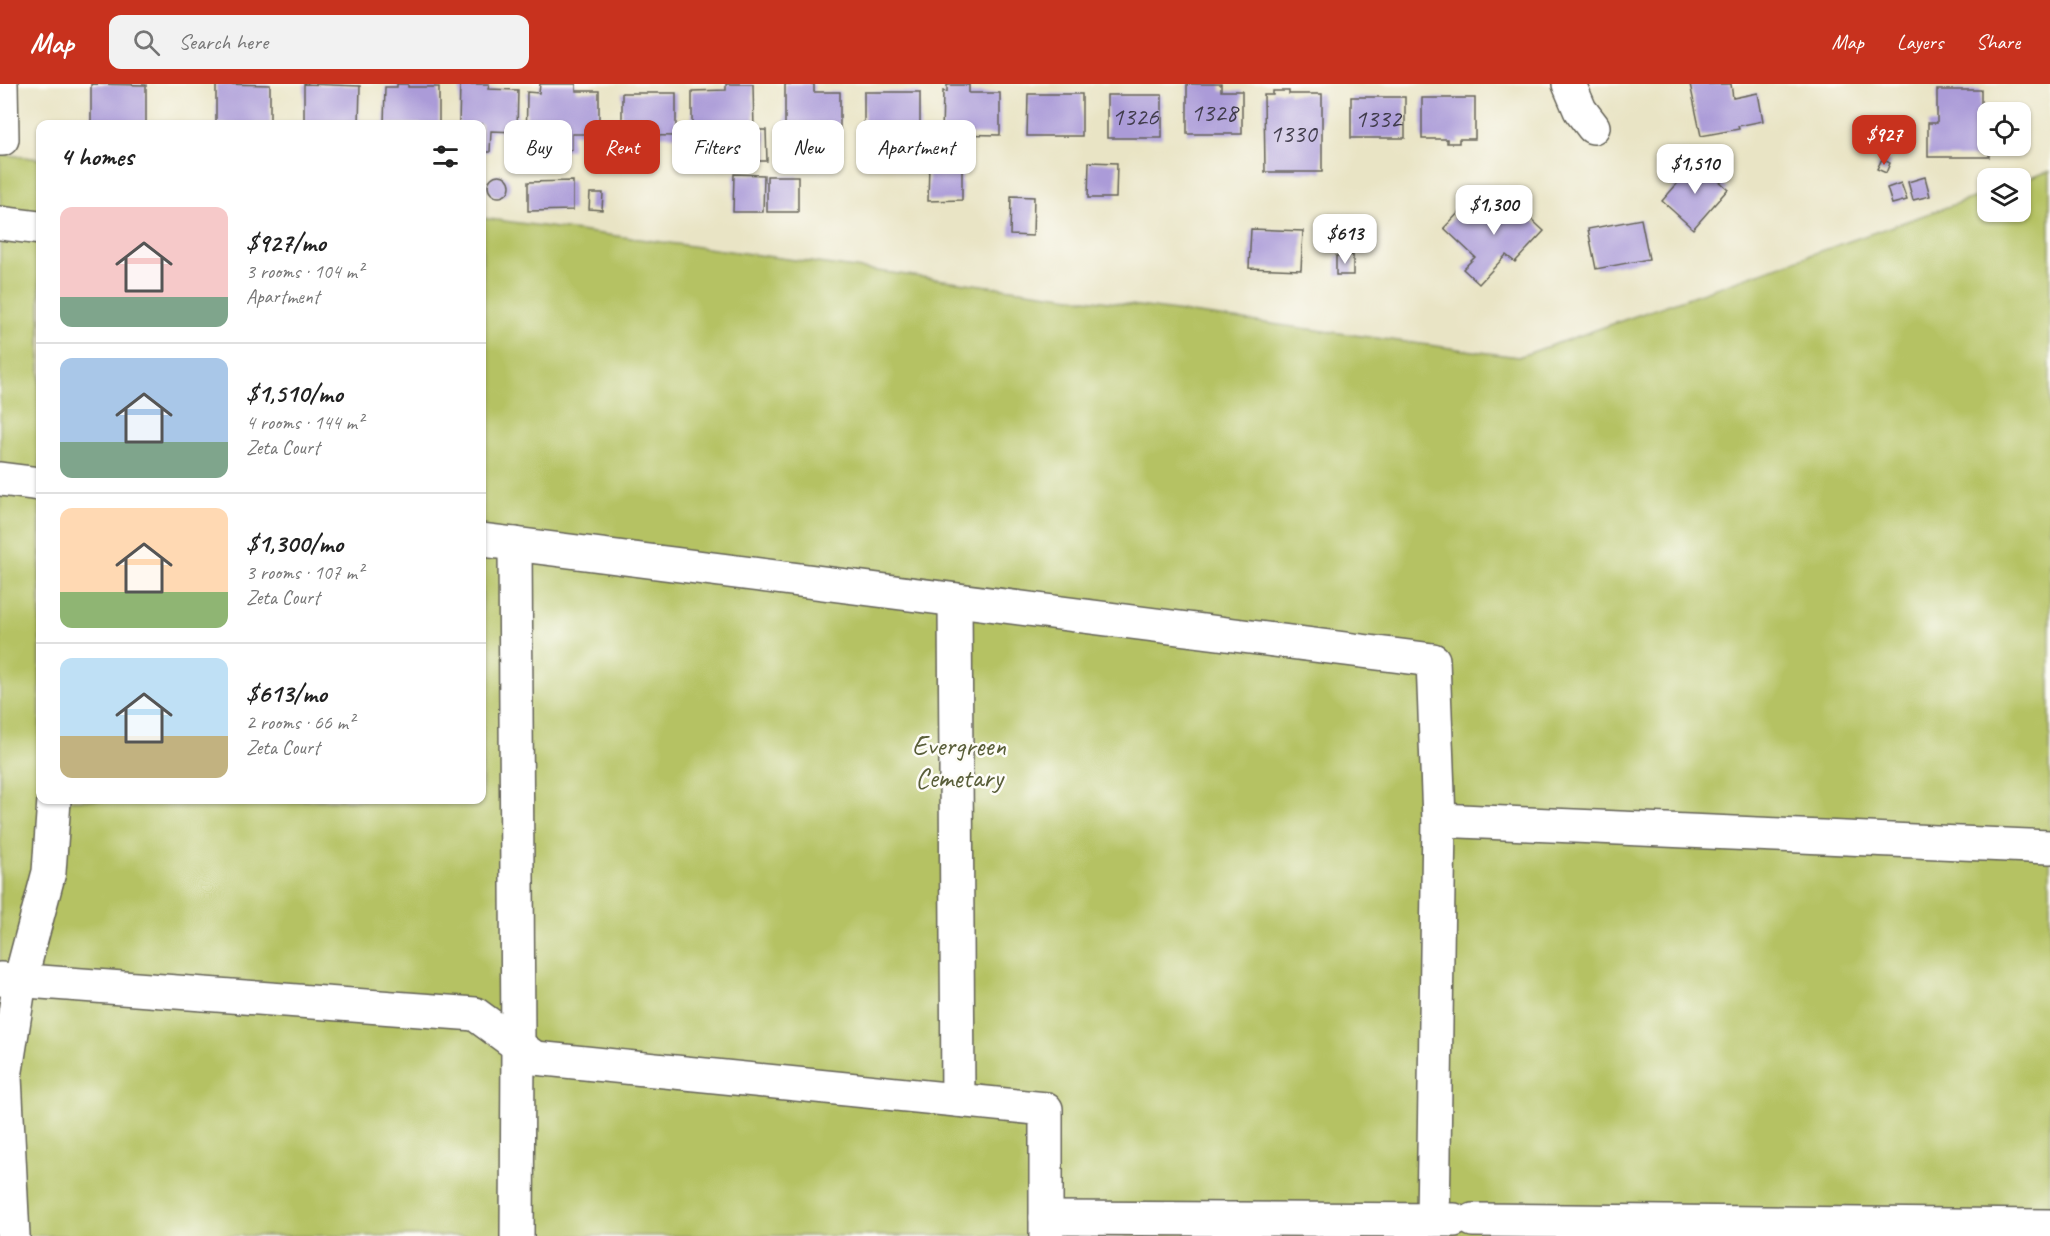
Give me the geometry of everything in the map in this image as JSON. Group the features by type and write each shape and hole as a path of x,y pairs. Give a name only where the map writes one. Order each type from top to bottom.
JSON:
{"street":[{"path":"0,139 2,139 1,84"},
{"path":"1569,84 1580,110 1593,128"},
{"path":"0,223 36,228"},
{"path":"0,479 36,484"},
{"path":"486,540 1433,660 1439,820 1433,1220"},
{"path":"515,544 517,1236"},
{"path":"955,600 958,1100"},
{"path":"13,1236 5,1077 10,980 49,872 54,804"},
{"path":"1439,820 2050,847"},
{"path":"10,980 475,1014 535,1058 1046,1108 1046,1227 1433,1220 1473,1228 2050,1226"}],"green space":[{"name":"Evergreen Cemetary","path":"0,154 36,158 36,804 486,804 486,219 1518,357 1977,196 1977,222 2031,222 2031,178 2050,171 2050,1236 0,1236"}],"building":[{"path":"91,84 146,85 146,120 91,120"},
{"path":"216,84 270,85 270,120 216,120"},
{"path":"304,84 360,86 359,120 304,120"},
{"path":"397,84 408,84 408,87 439,87 439,120 384,120 385,87 397,87"},
{"path":"460,84 489,84 488,89 518,90 517,120 504,120 504,132 491,131 490,152 486,152 486,120 459,120"},
{"path":"540,84 576,84 576,91 599,91 599,120 584,120 584,134 572,134 572,120 527,120 527,92 539,93"},
{"path":"726,84 753,84 754,120 692,120 692,91 726,90"},
{"path":"785,84 814,84 814,92 840,92 840,120 785,120"},
{"path":"1187,84 1221,84 1221,91 1242,91 1242,134 1187,134"},
{"path":"1690,84 1731,84 1733,98 1758,93 1763,121 1738,126 1739,129 1701,136"},
{"path":"947,85 969,85 969,93 1000,93 1000,135 976,135 976,120 942,120 943,91 947,92"},
{"path":"1937,90 1981,90 1981,102 1977,102 1977,156 1989,157 1928,157 1928,123 1937,123"},
{"path":"1273,91 1289,91 1289,94 1322,94 1322,172 1265,172 1264,95 1273,95"},
{"path":"864,92 920,92 920,120 864,120"},
{"path":"622,93 676,93 676,120 672,120 672,136 660,136 660,120 622,120"},
{"path":"1028,94 1082,94 1082,136 1027,136"},
{"path":"1107,95 1162,95 1162,138 1107,138"},
{"path":"1351,97 1405,97 1405,138 1351,138"},
{"path":"1422,98 1475,98 1475,139 1459,139 1459,143 1447,143 1447,139 1422,139"},
{"path":"760,130 766,130 767,161 760,161"},
{"path":"1882,159 1890,163 1886,173 1877,169"},
{"path":"1697,161 1728,189 1693,229 1662,201"},
{"path":"1089,162 1117,163 1116,198 1088,198"},
{"path":"734,174 764,175 763,212 733,212"},
{"path":"929,174 962,174 962,200 928,201"},
{"path":"499,175 507,178 510,186 507,194 499,197 491,194 488,186 491,178"},
{"path":"767,176 798,176 798,212 767,212"},
{"path":"1925,177 1930,196 1913,200 1908,182"},
{"path":"573,181 573,210 528,211 528,182"},
{"path":"1901,183 1907,200 1892,204 1887,188"},
{"path":"590,193 603,193 602,210 589,209"},
{"path":"1504,194 1544,231 1515,262 1506,255 1479,284 1463,269 1475,257 1444,228 1463,208 1478,222"},
{"path":"1011,196 1034,197 1033,236 1010,235"},
{"path":"1641,219 1649,259 1596,269 1588,229"},
{"path":"1251,229 1303,231 1301,270 1249,268"},
{"path":"1353,255 1353,275 1336,275 1336,256"}]}
